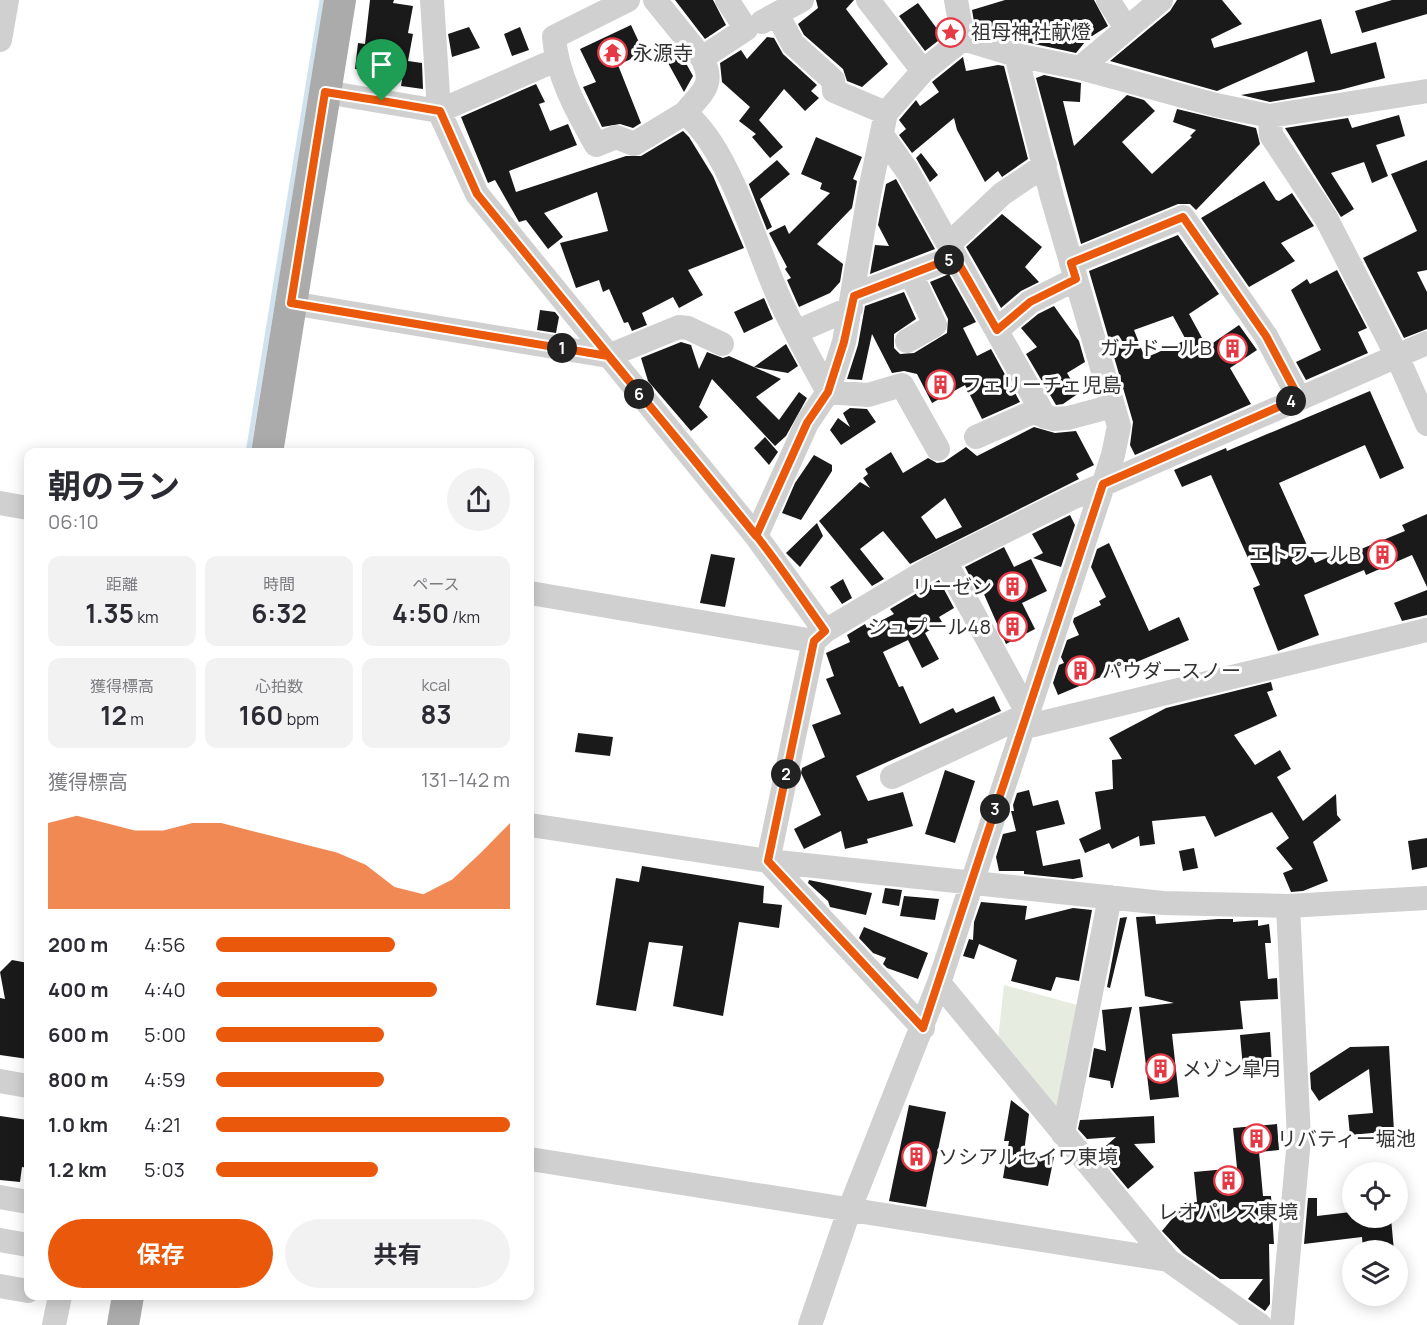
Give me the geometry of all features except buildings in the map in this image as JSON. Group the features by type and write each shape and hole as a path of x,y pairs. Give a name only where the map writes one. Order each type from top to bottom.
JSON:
{"main road":[{"path":"268,448 340,0"},
{"path":"123,1325 127,1300"}],"street":[{"path":"0,40 7,0"},
{"path":"432,0 440,111 477,194 756,536 820,636 768,861"},
{"path":"628,0 554,37 556,60 596,145 616,137 634,144 685,113 708,84 710,73 702,58 655,0"},
{"path":"727,0 746,29"},
{"path":"702,58 746,29 802,0"},
{"path":"868,0 923,71"},
{"path":"956,0 963,39"},
{"path":"1108,0 1126,28"},
{"path":"1080,68 1161,0"},
{"path":"777,14 794,44 833,80 834,91 884,124 908,172 1045,417"},
{"path":"756,536 807,423 828,392 844,342 853,302 869,195 884,124 923,71 963,39"},
{"path":"963,39 1016,55 1080,68 1216,105 1270,116 1427,91"},
{"path":"810,1325 850,1208 939,983 1113,455 1119,426 1073,271 1016,55"},
{"path":"325,92 440,111 556,60"},
{"path":"685,113 699,124 722,165 747,218 774,288 828,392"},
{"path":"1270,116 1271,135 1326,218 1397,356 1427,424"},
{"path":"796,332 911,274 952,250 1002,194 1045,165"},
{"path":"997,330 1030,302 1073,271 1183,217 1266,336 1299,398"},
{"path":"907,341 935,326 911,274"},
{"path":"291,303 608,356 680,327 688,327 722,344"},
{"path":"534,594 820,636 945,561 1103,484 1427,344"},
{"path":"828,392 868,395 902,385 938,449"},
{"path":"976,437 1033,412 1045,417 1068,418 1113,406"},
{"path":"0,503 24,507"},
{"path":"945,561 1024,721"},
{"path":"892,777 1024,721 1427,630"},
{"path":"534,826 768,861 1162,903 1288,906 1427,898"},
{"path":"768,861 923,1028"},
{"path":"1063,1134 1110,897"},
{"path":"1282,1325 1299,1139 1288,906"},
{"path":"939,983 1168,1260 1260,1325"},
{"path":"0,1081 24,1085"},
{"path":"534,1160 1168,1260"},
{"path":"0,1197 24,1201"},
{"path":"0,1240 24,1244"},
{"path":"0,1286 24,1290"},
{"path":"54,1325 59,1300"}],"shaded area":[{"path":"1004,985 1081,1006 1059,1111 998,1040"}],"waterway":[{"path":"249,448 322,0"}],"place":[{"name":"祖母神社献燈","path":"950,32"},
{"name":"永源寺","path":"612,53"},
{"name":"ガナドールB","path":"1233,348"},
{"name":"フェリーチェ児島","path":"941,385"},
{"name":"エトワールB","path":"1382,554"},
{"name":"リーゼン","path":"1013,587"},
{"name":"シュプール48","path":"1012,627"},
{"name":"パウダースノー","path":"1081,671"},
{"name":"メゾン皐月","path":"1161,1069"},
{"name":"リバティー堀池","path":"1256,1139"},
{"name":"ソシアルセイワ東境","path":"917,1157"},
{"name":"レオパレス東境","path":"1228,1181"}],"route":[{"path":"382,101 325,92 291,303 608,356 657,416 756,536 825,631 814,641 768,861 923,1028 1103,484 1299,398 1266,336 1183,217 1123,244 1071,263 1076,279 1030,302 997,330 955,257 854,296 844,342 828,392 807,423 756,536 608,356 538,272 477,194 440,111 382,101"}]}
